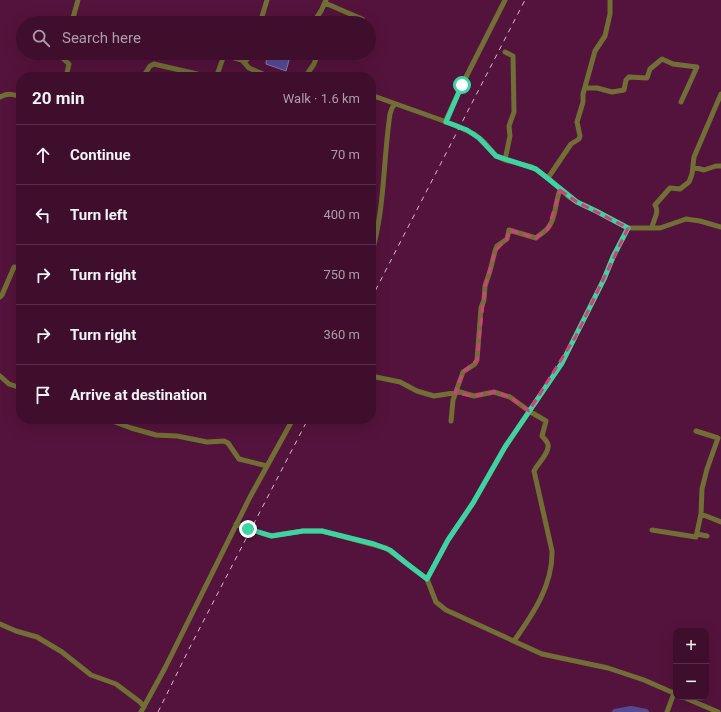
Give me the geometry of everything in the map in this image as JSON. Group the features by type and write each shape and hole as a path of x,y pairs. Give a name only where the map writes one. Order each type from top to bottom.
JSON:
{"street":[{"path":"74,16 78,0"},
{"path":"262,16 267,0"},
{"path":"446,122 462,85 505,0"},
{"path":"548,178 570,144 580,136 577,122 595,51 606,36 610,14 610,0"},
{"path":"318,16 326,1 356,16"},
{"path":"505,52 514,56 514,112 509,126 510,136 505,160"},
{"path":"585,88 597,88 612,92 624,90 626,80 629,78 647,78 650,69 662,59 673,64 696,67 680,102"},
{"path":"65,60 69,64 67,72"},
{"path":"218,72 222,60"},
{"path":"240,60 245,62 249,68 258,72"},
{"path":"308,72 315,60"},
{"path":"146,72 150,66 154,64 188,72"},
{"path":"0,97 5,94 16,96"},
{"path":"652,228 653,221 658,213 654,205 670,188 680,189 689,182 694,157 721,94"},
{"path":"376,97 446,122 474,134 484,142 492,153 505,160 532,167 577,202 628,228 664,227 686,220 700,221 721,227"},
{"path":"376,234 390,114 395,104"},
{"path":"715,111 721,113"},
{"path":"693,167 704,170 721,166"},
{"path":"451,421 455,394 463,372 475,364 477,360 481,308 494,251 497,246 507,239 510,230 536,238 548,229 553,217 560,190"},
{"path":"427,579 448,540 473,503 505,447 562,363 628,228"},
{"path":"0,297 2,296 14,267 16,267"},
{"path":"0,376 8,384 16,386"},
{"path":"376,377 400,382 417,391 434,396 455,394 460,392 474,396 494,392 510,397 546,421 542,436 548,447 542,460 534,471 552,551 552,558 548,581 537,608 514,641"},
{"path":"120,424 156,435 177,436 207,442 224,440 228,443 239,460 267,466"},
{"path":"143,709 165,668 236,524 290,424"},
{"path":"652,530 696,537 701,514 702,489 718,438 696,431"},
{"path":"701,514 721,522"},
{"path":"236,524 270,536 303,531 322,531 374,544 390,550 427,579 436,602 441,607 542,654 608,668 644,680 673,693"},
{"path":"697,534 707,536"},
{"path":"0,624 16,631 37,637 62,652 91,675 116,684 140,702 143,709"},
{"path":"667,712 673,698"},
{"path":"689,700 718,712"}],"highlighted area":[{"path":"560,190 577,202 628,228 576,336 529,411 510,397 494,392 474,396 455,393 463,372 477,360 485,286 495,251 507,239 509,230 536,238 548,229"}],"shaded area":[{"path":"266,60 289,60 286,71 266,64"}],"waterway":[{"path":"615,712 631,709 646,712"},
{"path":"615,712 631,709 646,712"}],"railway":[{"path":"376,289 525,0"},
{"path":"158,712 305,424"}],"route":[{"path":"248,529 267,536 303,531 322,531 374,544 390,550 427,579 448,540 473,503 505,447 562,363 604,279 613,257 628,228 569,197 536,169 528,165 505,160 496,156 484,142 474,134 446,122 462,85"}]}
